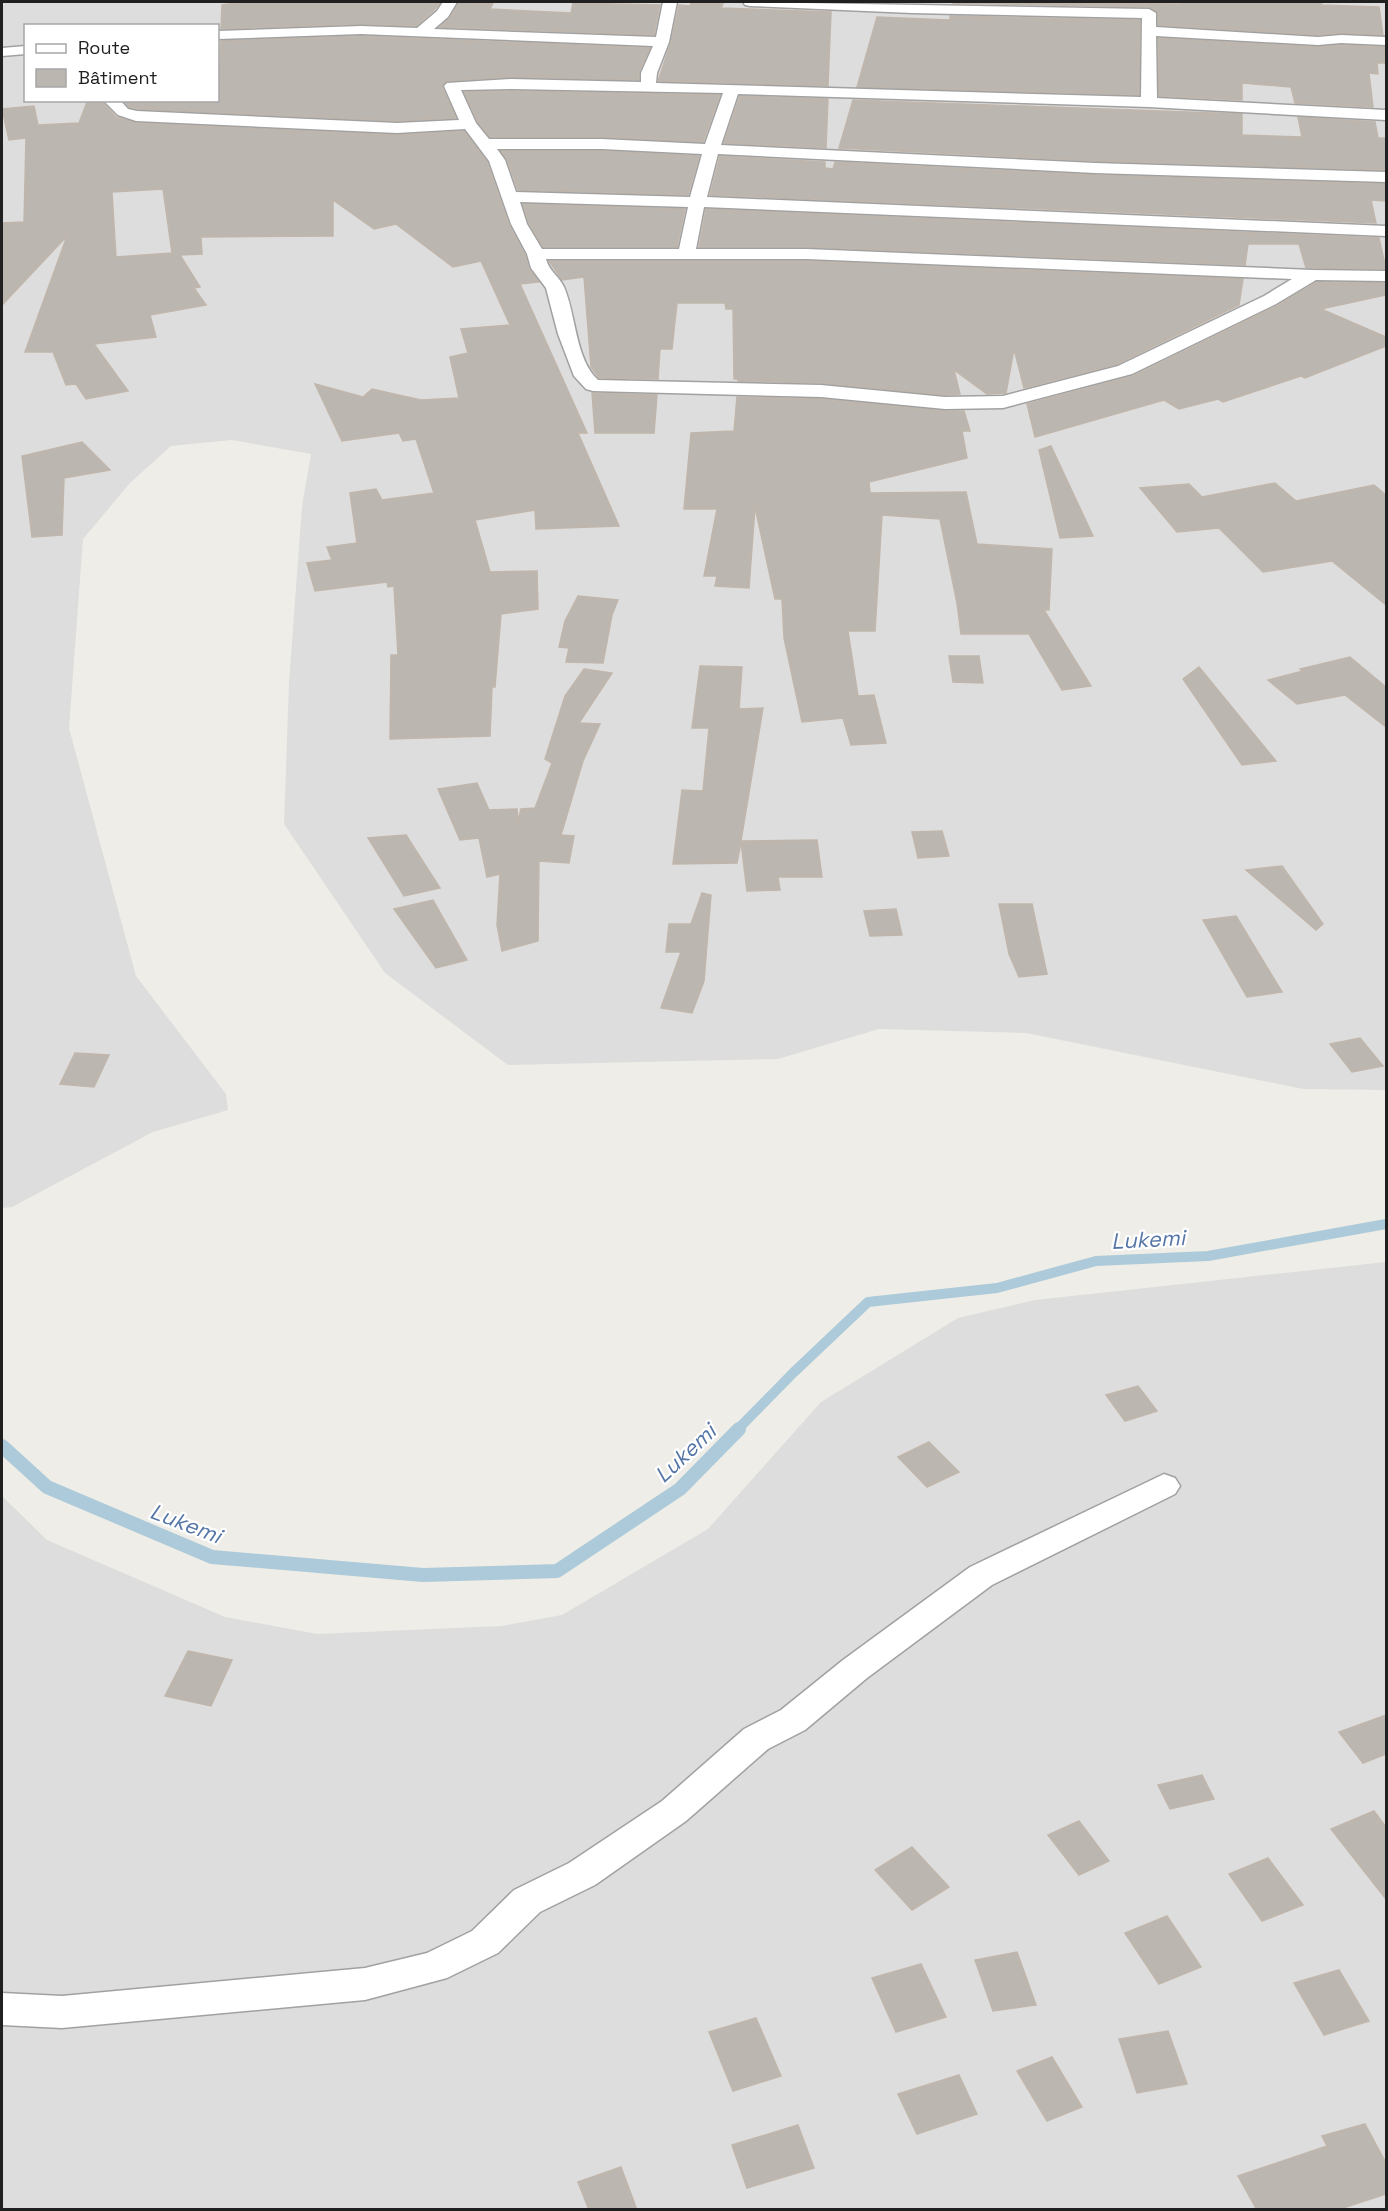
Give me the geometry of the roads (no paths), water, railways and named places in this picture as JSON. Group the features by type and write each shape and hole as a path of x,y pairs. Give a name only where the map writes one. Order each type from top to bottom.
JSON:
{"street":[{"path":"421,32 443,14 450,2"},
{"path":"648,88 649,73 662,42 670,2"},
{"path":"750,2 912,9 1149,8 1149,102"},
{"path":"219,35 361,30 662,42"},
{"path":"1150,31 1317,41 1341,39 1386,41"},
{"path":"2,52 24,50"},
{"path":"1312,275 1270,300 1125,370 1003,402 945,403 821,391 593,385 583,376 567,334 555,287 540,268 536,254 519,224 497,160 470,124 452,86 511,84 732,89 1149,102 1386,115"},
{"path":"686,254 710,150 732,89"},
{"path":"112,102 123,112 136,116 397,128 470,124"},
{"path":"485,144 602,144 1095,168 1386,177"},
{"path":"508,197 697,202 1386,231"},
{"path":"536,254 807,254 1312,275 1386,276"},
{"path":"2,2009 62,2012 365,1984 434,1967 485,1942 527,1901 582,1874 674,1812 756,1739 793,1720 855,1669 981,1576 1164,1486"}],"waterway":[{"name":"Lukemi","path":"737,1430 868,1302 997,1288 1096,1261 1208,1256 1386,1224"},
{"name":"Lukemi","path":"2,1446 47,1487 212,1557 423,1575 557,1571 680,1489 739,1429"}]}
